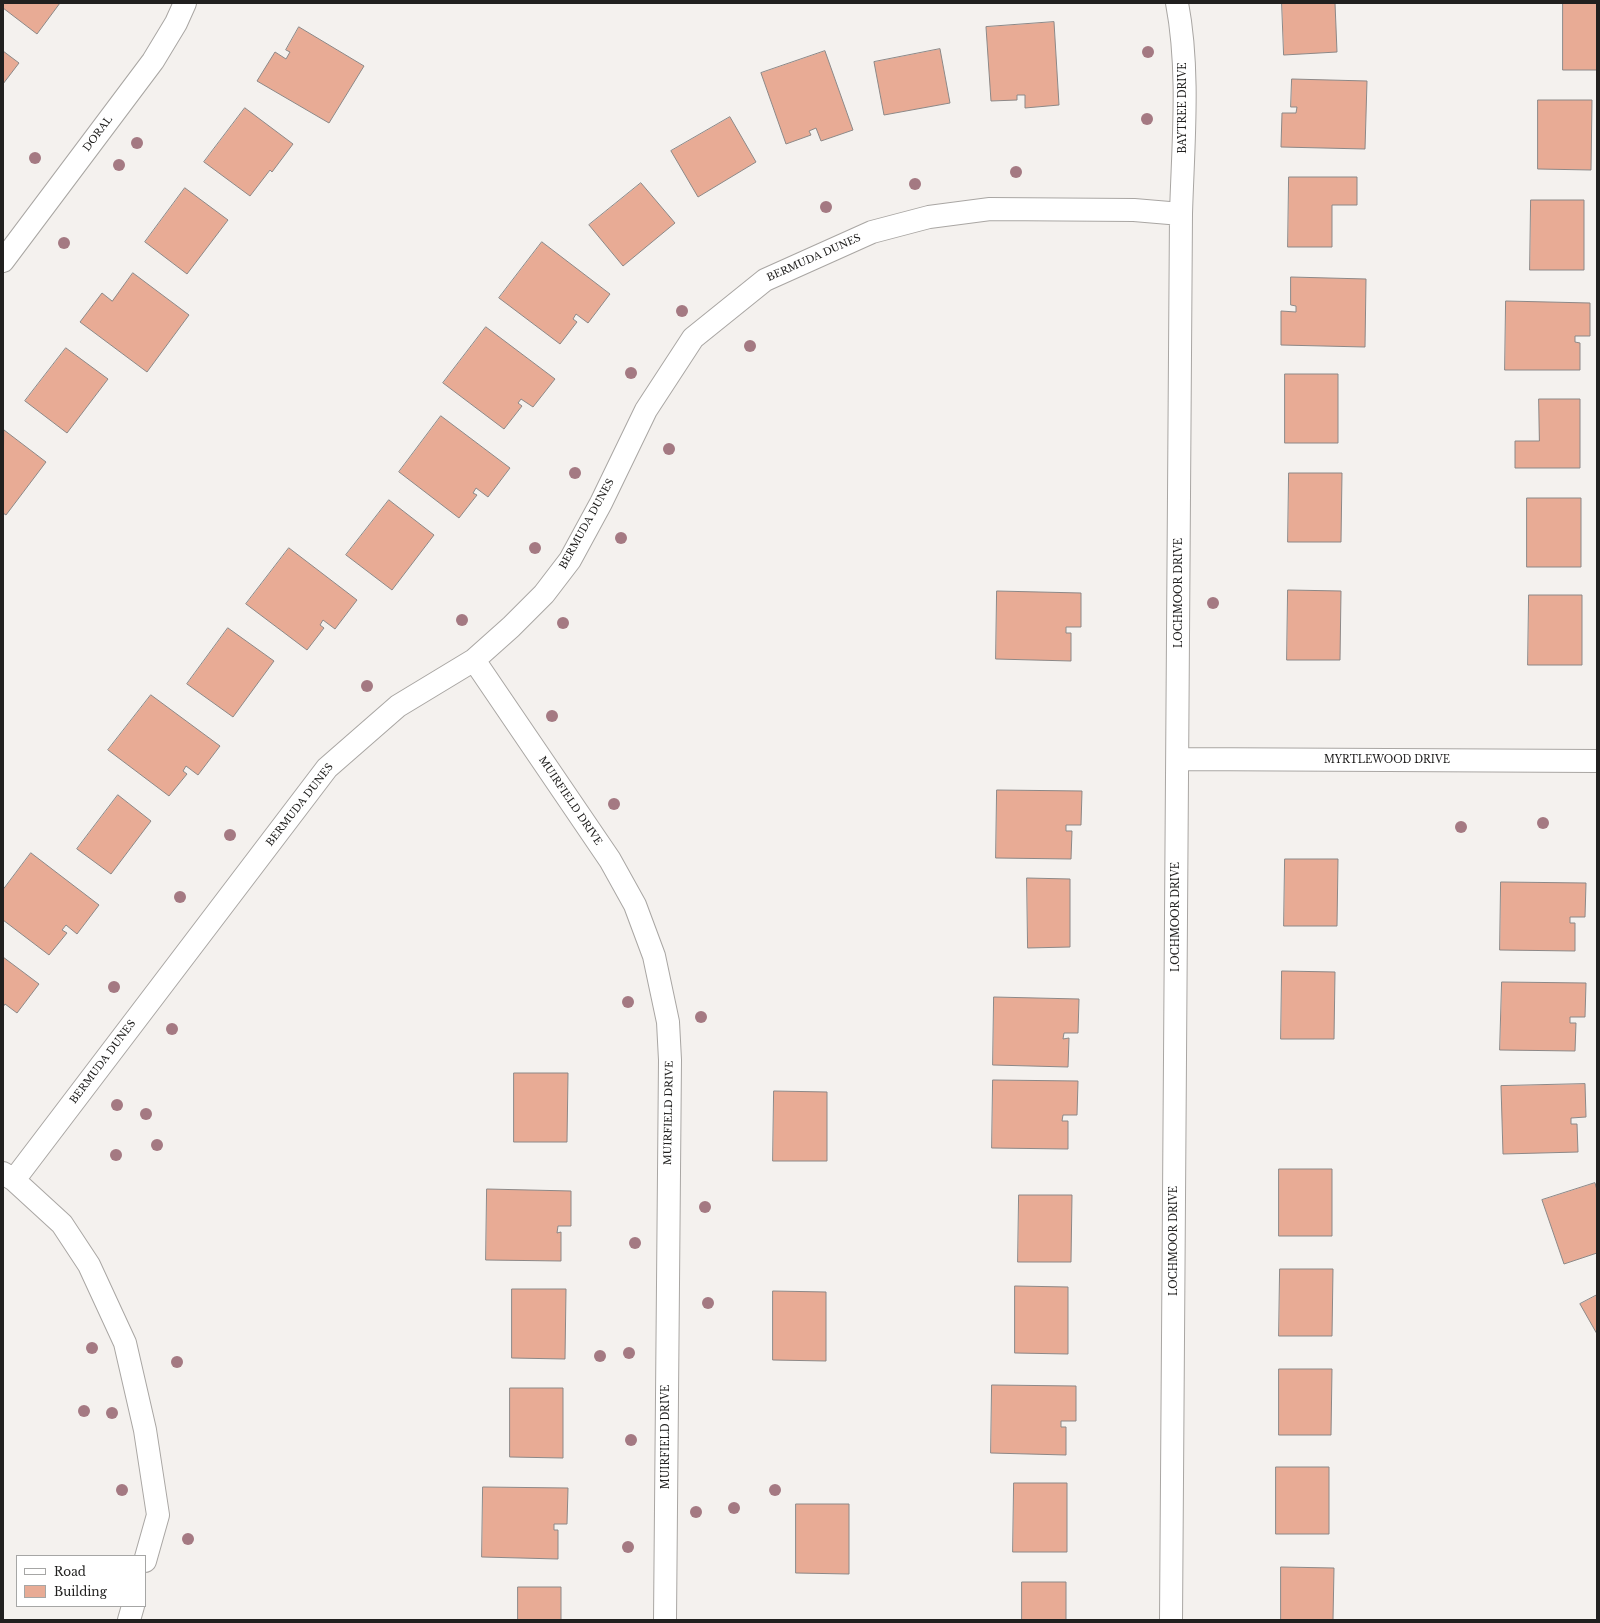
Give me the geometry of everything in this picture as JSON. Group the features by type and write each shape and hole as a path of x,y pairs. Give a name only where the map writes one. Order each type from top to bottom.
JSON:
{"street":[{"name":"DORAL","path":"3,261 153,61 176,23 185,3"},
{"name":"BAYTREE DRIVE","path":"1177,3 1183,69 1181,214"},
{"name":"BERMUDA DUNES","path":"8,1176 327,768 398,706 474,660 511,627 544,594 570,560 601,503 646,410 693,338 765,280 872,232 929,217 990,209 1134,210 1181,214"},
{"name":"LOCHMOOR DRIVE","path":"1171,1620 1181,214"},
{"name":"MUIRFIELD DRIVE","path":"474,660 610,860 635,905 654,956 668,1022 670,1060 665,1620"},
{"name":"MYRTLEWOOD DRIVE","path":"1178,759 1597,761"},
{"path":"8,1176 62,1224 89,1265 125,1343 145,1430 158,1515 146,1557"},
{"path":"129,1620 133,1607"}],"building":[{"path":"3,3 60,3 37,34 3,8"},
{"path":"1282,3 1335,3 1337,52 1284,55"},
{"path":"1563,3 1597,3 1597,70 1563,70"},
{"path":"1054,22 1059,105 1025,108 1025,95 1017,95 1017,100 991,101 986,27"},
{"path":"299,27 364,66 329,123 257,81 275,52 286,59 290,52 286,50"},
{"path":"940,49 950,103 884,115 874,62"},
{"path":"3,51 19,63 3,84"},
{"path":"825,51 853,130 821,141 816,128 809,131 811,135 786,144 761,73"},
{"path":"1292,79 1367,81 1365,149 1281,147 1282,113 1296,113 1297,107 1291,107"},
{"path":"1538,100 1592,100 1591,170 1538,169"},
{"path":"245,108 293,144 272,172 270,170 250,196 204,162"},
{"path":"730,117 756,162 698,197 671,151"},
{"path":"1289,177 1357,177 1357,205 1332,205 1332,247 1288,247"},
{"path":"641,183 675,223 623,266 589,225"},
{"path":"185,188 228,220 187,274 145,242"},
{"path":"1531,200 1584,200 1584,270 1530,270"},
{"path":"542,242 610,294 588,323 576,314 573,319 577,322 560,344 499,298"},
{"path":"133,273 189,315 147,372 80,322 102,293 112,301"},
{"path":"1291,277 1366,279 1365,347 1281,345 1281,311 1296,312 1296,306 1291,305"},
{"path":"1506,301 1590,303 1590,336 1575,336 1575,342 1580,343 1580,370 1505,370"},
{"path":"486,327 555,379 533,407 521,399 518,403 522,406 504,429 443,383"},
{"path":"66,348 108,379 67,433 25,401"},
{"path":"1285,374 1338,374 1338,443 1285,443"},
{"path":"1539,399 1580,399 1580,468 1515,468 1515,441 1539,441"},
{"path":"441,416 510,468 488,497 476,488 473,493 477,495 459,518 399,472"},
{"path":"4,430 46,462 6,515 3,513"},
{"path":"1289,473 1342,473 1341,542 1288,542"},
{"path":"1527,498 1581,498 1581,567 1527,567"},
{"path":"389,500 434,535 392,590 346,555"},
{"path":"289,548 357,600 335,629 323,620 320,625 324,628 307,650 246,604"},
{"path":"1288,590 1341,591 1340,660 1287,660"},
{"path":"997,591 1081,593 1081,627 1066,627 1066,633 1071,633 1071,661 996,659"},
{"path":"1529,595 1582,595 1582,665 1528,665"},
{"path":"228,628 274,661 233,717 187,684"},
{"path":"151,695 220,746 198,775 186,766 183,771 187,774 169,796 108,750"},
{"path":"997,790 1082,791 1081,825 1066,825 1066,831 1072,831 1071,859 996,858"},
{"path":"118,795 151,821 111,874 77,849"},
{"path":"31,853 99,905 77,934 66,925 62,930 67,933 49,955 3,920 3,890"},
{"path":"1285,859 1338,859 1337,926 1284,926"},
{"path":"1027,878 1070,879 1070,947 1028,948"},
{"path":"1501,882 1586,883 1585,917 1570,917 1570,923 1575,923 1575,951 1500,950"},
{"path":"3,957 39,984 17,1013 5,1004 3,1007"},
{"path":"1282,971 1335,972 1334,1039 1281,1039"},
{"path":"1502,982 1586,983 1585,1017 1570,1017 1570,1023 1576,1023 1575,1051 1500,1050"},
{"path":"994,997 1079,999 1078,1033 1064,1033 1063,1039 1069,1038 1068,1067 993,1065"},
{"path":"514,1073 568,1073 567,1142 514,1142"},
{"path":"993,1080 1078,1081 1077,1115 1063,1115 1062,1121 1068,1121 1068,1149 992,1148"},
{"path":"1585,1084 1586,1117 1571,1118 1571,1124 1577,1124 1578,1152 1503,1154 1501,1086"},
{"path":"774,1091 827,1092 827,1161 773,1161"},
{"path":"1279,1169 1332,1169 1332,1236 1279,1236"},
{"path":"1595,1183 1597,1190 1597,1253 1564,1264 1542,1200"},
{"path":"487,1189 571,1191 571,1226 558,1226 557,1233 561,1232 561,1261 486,1260"},
{"path":"1019,1195 1072,1195 1071,1262 1018,1262"},
{"path":"1280,1269 1333,1269 1332,1336 1279,1336"},
{"path":"1015,1286 1068,1287 1068,1354 1015,1353"},
{"path":"512,1289 566,1289 565,1359 512,1358"},
{"path":"773,1291 826,1292 826,1361 773,1360"},
{"path":"1597,1295 1597,1334 1580,1304"},
{"path":"1279,1369 1332,1369 1331,1435 1279,1435"},
{"path":"992,1385 1076,1386 1076,1421 1061,1421 1061,1427 1066,1427 1066,1455 991,1453"},
{"path":"510,1388 563,1388 563,1458 510,1457"},
{"path":"1276,1467 1329,1467 1329,1534 1276,1534"},
{"path":"1014,1483 1067,1483 1067,1552 1013,1552"},
{"path":"483,1487 568,1488 567,1524 554,1524 554,1530 558,1530 558,1559 482,1557"},
{"path":"796,1504 849,1504 849,1574 796,1573"},
{"path":"1281,1567 1334,1568 1333,1620 1281,1620"},
{"path":"1022,1582 1066,1582 1066,1620 1022,1620"},
{"path":"518,1587 561,1587 561,1620 518,1620"}]}
